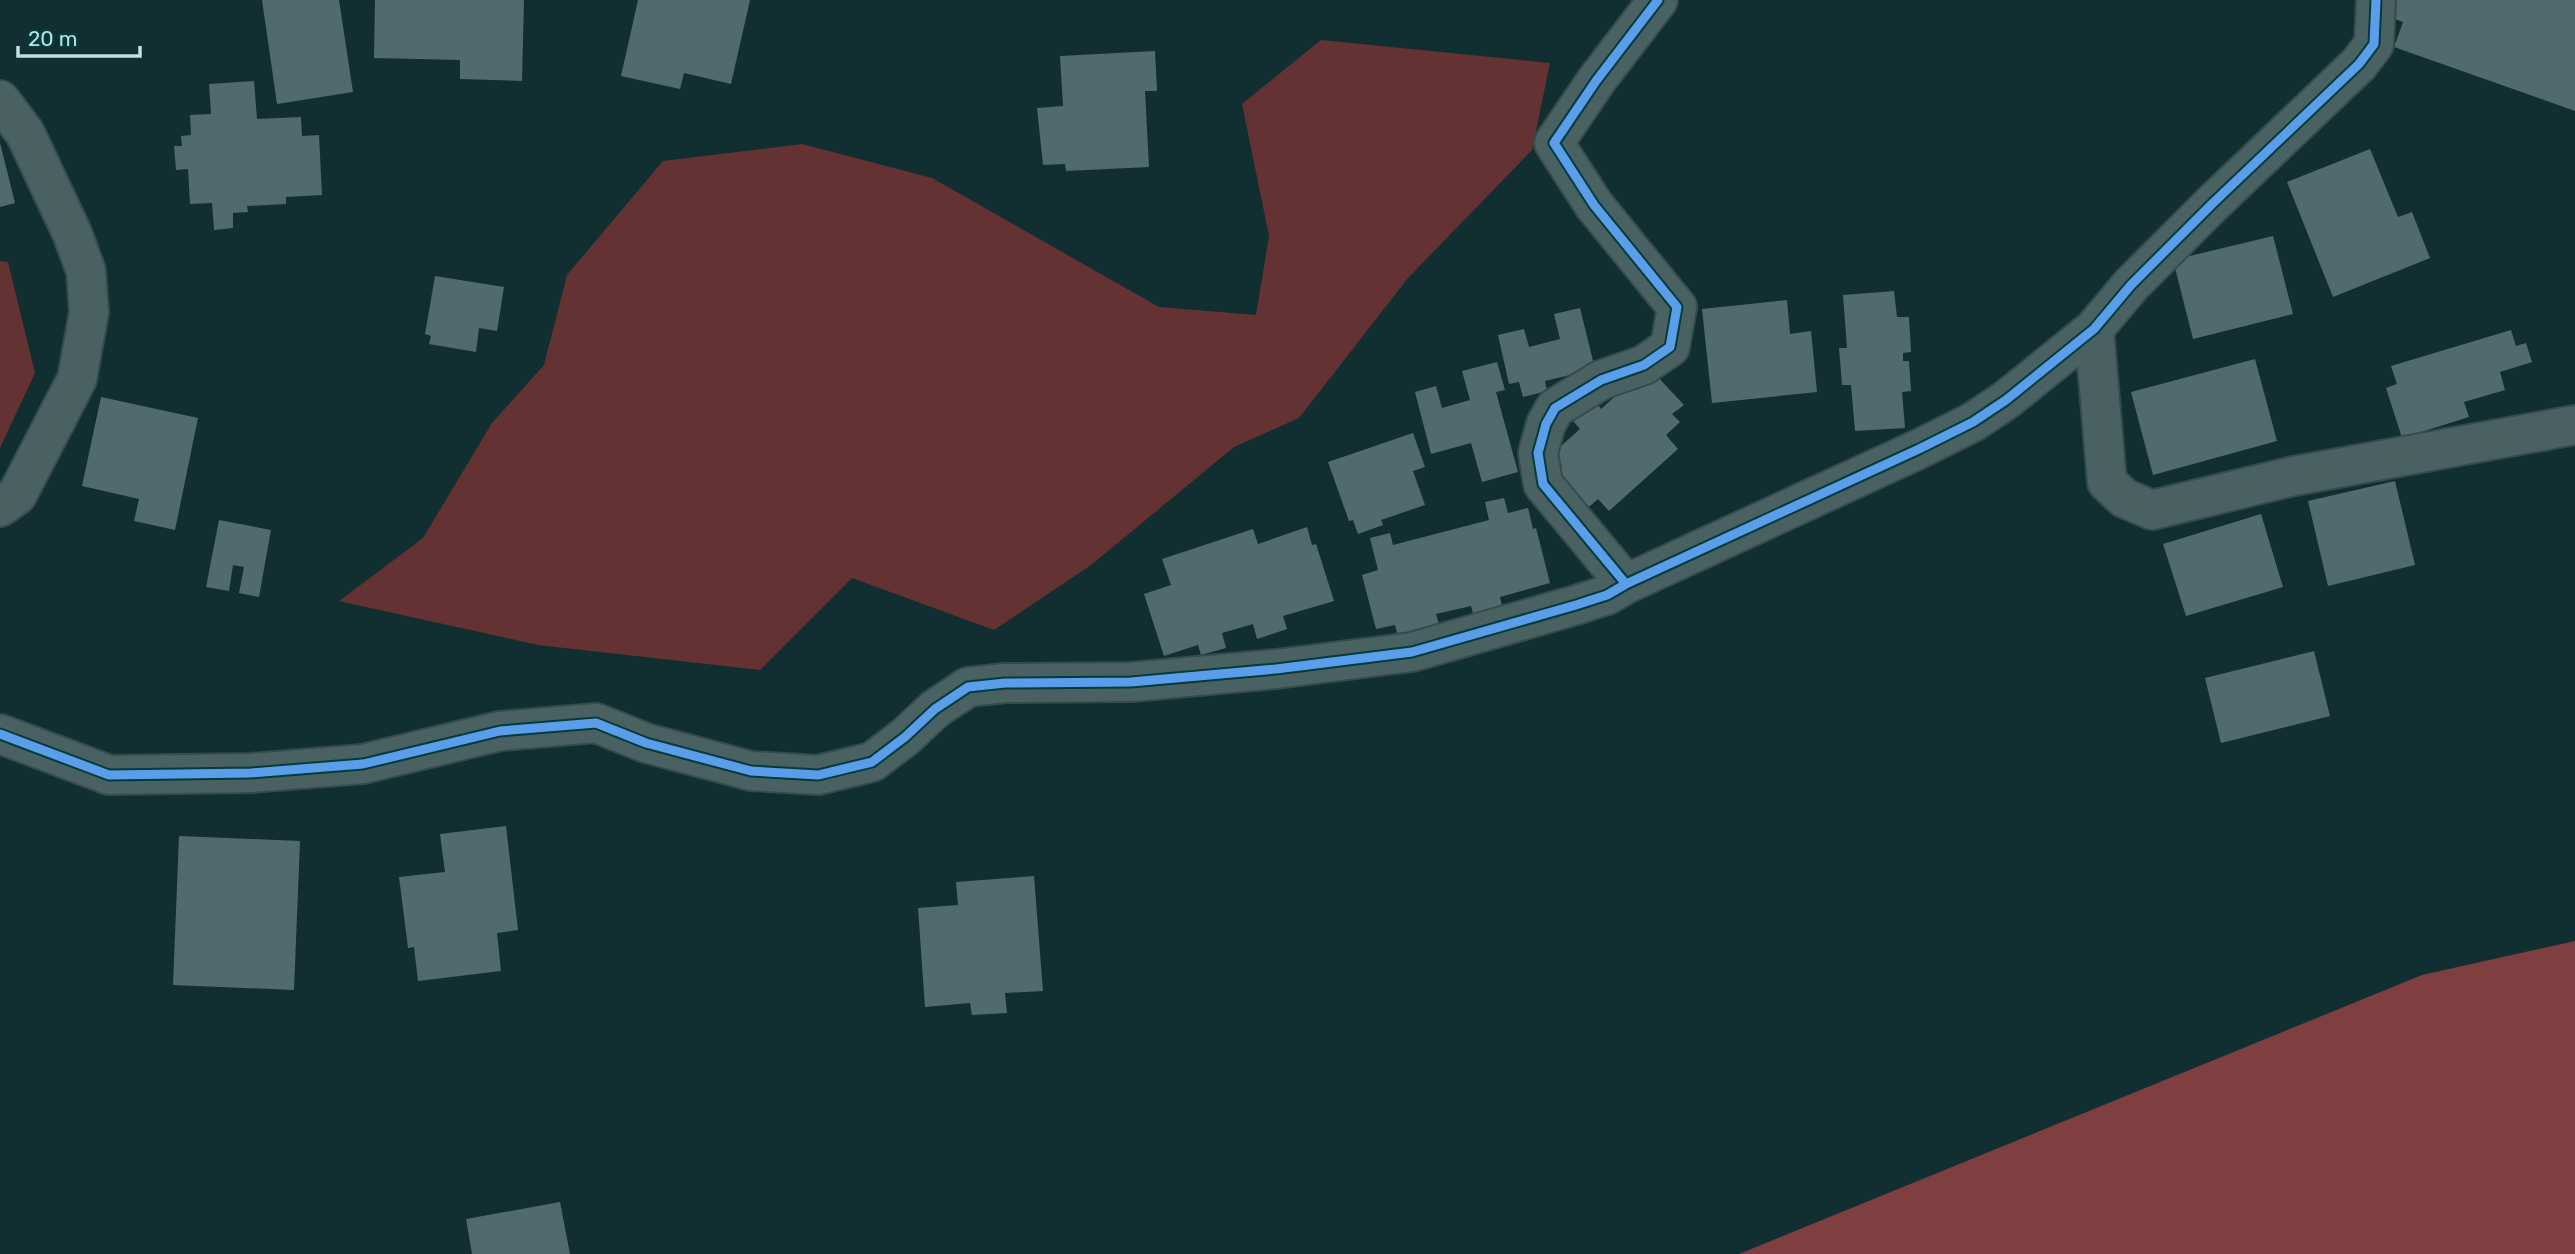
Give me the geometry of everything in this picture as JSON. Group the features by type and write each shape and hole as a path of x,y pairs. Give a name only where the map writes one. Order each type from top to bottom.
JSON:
{"street":[{"path":"1626,584 1543,484 1538,453 1546,424 1555,408 1601,380 1644,365 1670,347 1678,307 1594,205 1554,143 1596,81 1658,0"},
{"path":"0,734 109,775 251,773 363,764 500,731 596,723 646,743 751,771 818,775 872,762 905,737 935,709 968,687 1006,683 1131,682 1276,669 1412,652 1576,605 1607,595 1919,449 1973,422 2006,400 2094,328 2131,285 2212,204 2359,64 2374,44 2376,0"},
{"path":"0,100 25,133 72,233 86,271 89,312 78,379 18,495 0,507"},
{"path":"2094,328 2107,482 2124,498 2152,510 2294,476 2575,425"}],"shaded area":[{"path":"1321,40 1550,63 1532,150 1408,278 1299,418 1234,447 1091,565 994,630 852,578 760,670 538,645 339,601 423,538 492,423 544,365 567,275 663,161 802,144 932,178 1159,307 1256,315 1269,236 1242,104"},
{"path":"0,261 8,262 35,373 0,448"},
{"path":"2575,941 2575,1254 1739,1254 2422,975"}],"building":[{"path":"262,0 339,0 353,92 277,104"},
{"path":"375,0 524,0 522,81 460,79 460,60 374,58"},
{"path":"638,0 750,0 731,84 684,73 680,89 621,76"},
{"path":"2389,0 2575,0 2575,111 2394,47 2403,22 2384,15"},
{"path":"1155,51 1157,91 1145,91 1149,167 1066,171 1065,164 1043,165 1037,108 1063,106 1060,56"},
{"path":"254,81 257,119 301,117 302,136 319,135 322,195 286,197 286,204 247,206 248,212 233,213 233,228 214,230 212,203 190,204 188,169 176,170 174,146 182,146 181,136 191,135 190,115 211,114 209,84"},
{"path":"0,143 15,203 0,207"},
{"path":"2370,149 2398,217 2412,212 2430,258 2333,297 2287,182"},
{"path":"2273,236 2293,314 2193,339 2173,260"},
{"path":"435,276 504,287 497,331 479,328 476,352 429,344 431,336 425,334"},
{"path":"1894,291 1897,317 1909,317 1911,352 1903,353 1903,361 1909,361 1911,391 1902,392 1905,428 1855,431 1851,385 1842,385 1839,348 1847,348 1843,295"},
{"path":"1787,300 1790,334 1811,331 1817,392 1712,403 1702,309"},
{"path":"1580,308 1595,369 1545,381 1547,391 1523,397 1519,382 1509,384 1498,335 1524,329 1529,347 1560,339 1554,314"},
{"path":"2511,330 2516,346 2526,343 2532,362 2500,372 2505,390 2464,402 2469,417 2402,438 2386,388 2397,384 2391,366"},
{"path":"2255,359 2277,441 2153,475 2131,392"},
{"path":"1497,362 1505,390 1496,392 1518,472 1482,482 1471,443 1431,454 1415,392 1436,386 1442,408 1470,400 1462,371"},
{"path":"1655,374 1684,405 1672,414 1680,422 1666,435 1678,449 1609,511 1598,499 1582,513 1549,477 1562,465 1552,454 1580,429 1573,421 1595,401 1601,409 1631,382 1637,390"},
{"path":"101,397 198,418 175,530 134,521 139,499 82,486"},
{"path":"1413,433 1425,467 1413,471 1425,505 1381,520 1383,525 1358,534 1353,520 1349,521 1328,462"},
{"path":"2395,481 2415,565 2328,586 2308,501"},
{"path":"1504,498 1508,513 1528,508 1550,583 1500,597 1503,610 1474,617 1471,606 1436,614 1440,627 1398,637 1395,625 1376,629 1362,575 1378,570 1370,538 1390,533 1393,545 1489,520 1485,502"},
{"path":"2261,514 2283,587 2186,616 2163,544"},
{"path":"219,520 271,530 259,597 239,593 244,567 233,565 229,591 206,587"},
{"path":"1307,527 1312,545 1316,544 1334,601 1283,616 1287,629 1257,639 1253,624 1222,633 1226,648 1201,655 1198,645 1164,656 1144,594 1171,585 1162,559 1253,529 1258,544"},
{"path":"2314,651 2330,716 2221,743 2205,678"},
{"path":"506,826 518,930 497,933 501,971 418,981 414,947 408,948 399,877 445,872 440,834"},
{"path":"179,836 300,841 294,990 173,985"},
{"path":"1034,876 1043,991 1005,993 1007,1013 972,1015 970,1003 925,1007 918,908 958,905 956,882"},
{"path":"560,1202 570,1254 472,1254 466,1219"}],"cycle path":[{"path":"1626,584 1543,484 1538,453 1546,424 1555,408 1601,380 1644,365 1670,347 1677,307 1594,205 1554,143 1596,81 1658,0"},
{"path":"0,734 109,775 251,773 363,764 500,731 596,723 646,743 751,771 818,775 872,762 905,737 935,709 968,687 1005,683 1131,682 1276,669 1412,652 1576,605 1607,595 1919,449 1973,422 2006,400 2094,329 2131,285 2359,64 2374,44 2376,0"}]}
